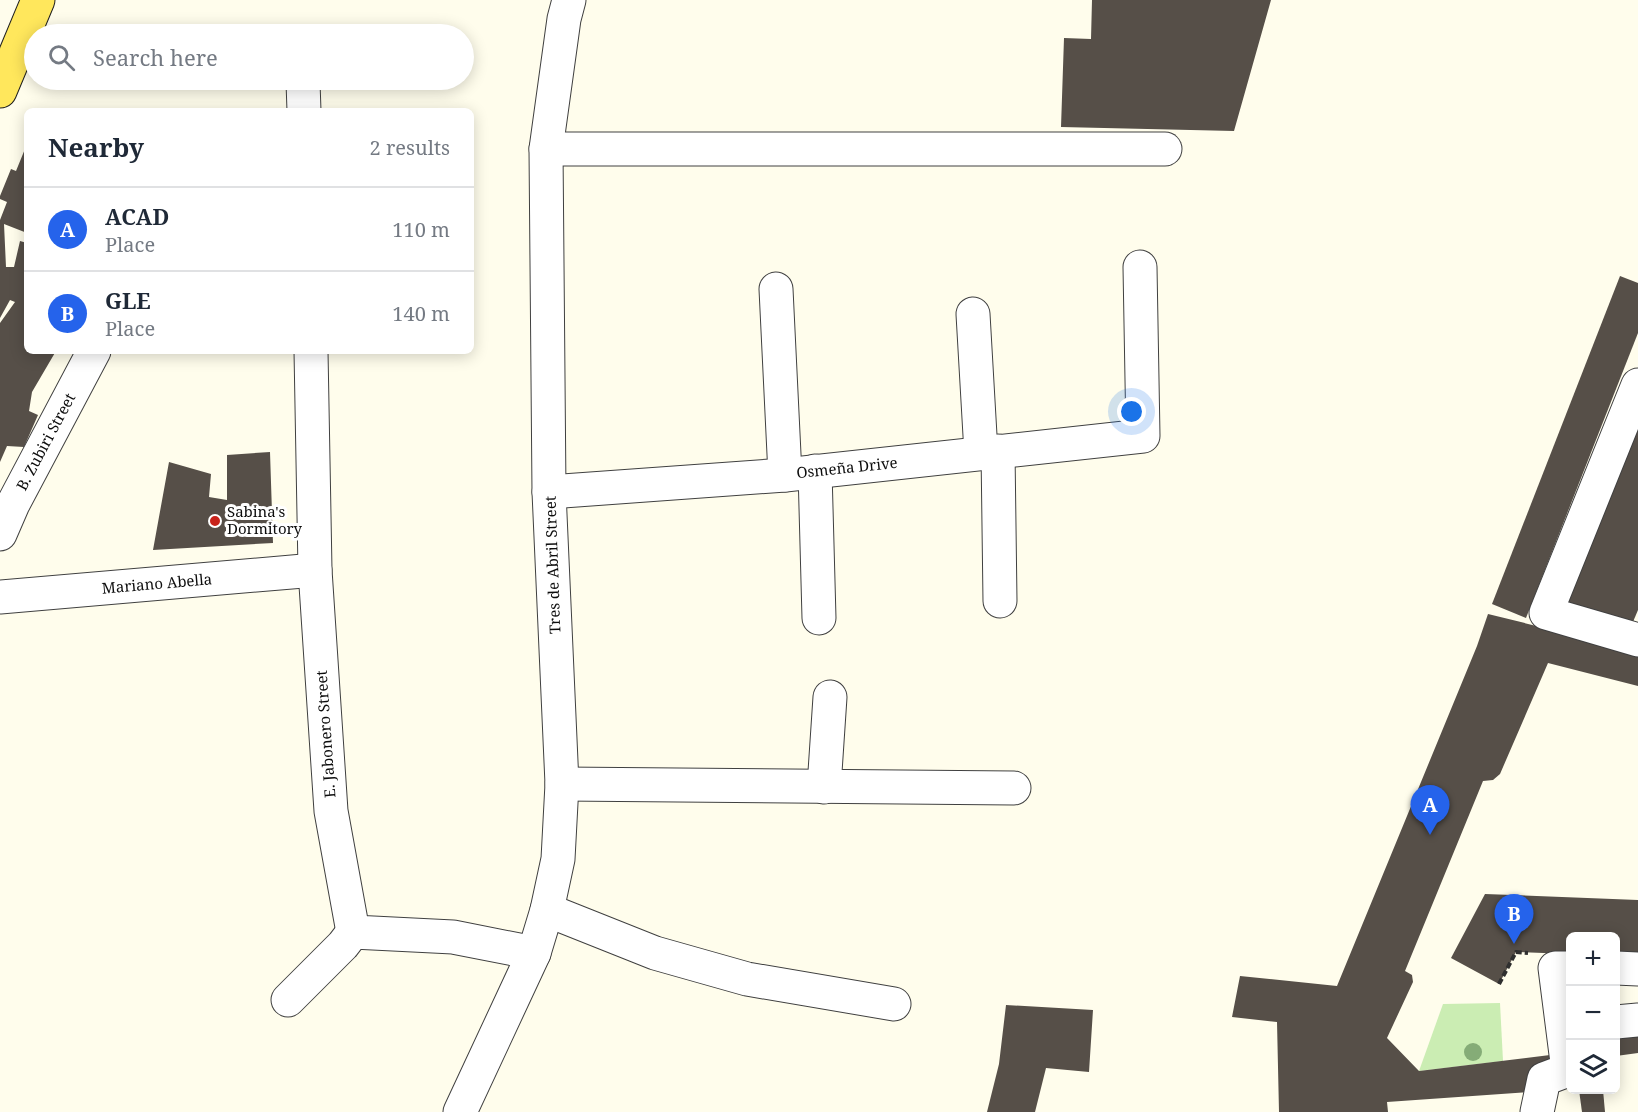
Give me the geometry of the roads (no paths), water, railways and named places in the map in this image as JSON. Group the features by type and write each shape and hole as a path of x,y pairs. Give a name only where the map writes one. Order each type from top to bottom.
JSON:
{"main road":[{"path":"28,24 38,0"},
{"path":"0,91 24,34"}],"street":[{"name":"Tres de Abril Street","path":"460,1112 534,953 548,910 558,859 562,784 549,492 546,149 564,19 569,0"},
{"path":"546,149 1165,149"},
{"name":"Osmeña Drive","path":"549,492 800,473 1143,436 1140,267"},
{"path":"776,290 819,618"},
{"path":"973,314 989,452 1000,601"},
{"name":"B. Zubiri Street","path":"0,534 13,504 92,354"},
{"name":"E. Jabonero Street","path":"311,354 315,570 331,811 353,932"},
{"path":"1638,385 1546,613 1638,639"},
{"name":"Mariano Abella","path":"0,597 315,570"},
{"path":"824,787 830,697"},
{"path":"562,784 1014,788"},
{"path":"548,910 655,953 747,979 894,1004"},
{"path":"288,1000 353,932 453,937 534,953"},
{"path":"1566,968 1555,968 1566,1026"},
{"path":"1620,968 1638,969"},
{"path":"1620,1022 1638,1020"},
{"path":"1537,1112 1544,1079 1568,1070 1567,1040"}],"place":[{"name":"Sabina's Dormitory","path":"215,521"},
{"name":"ACAD","path":"1430,835"},
{"name":"GLE","path":"1514,944"}]}
